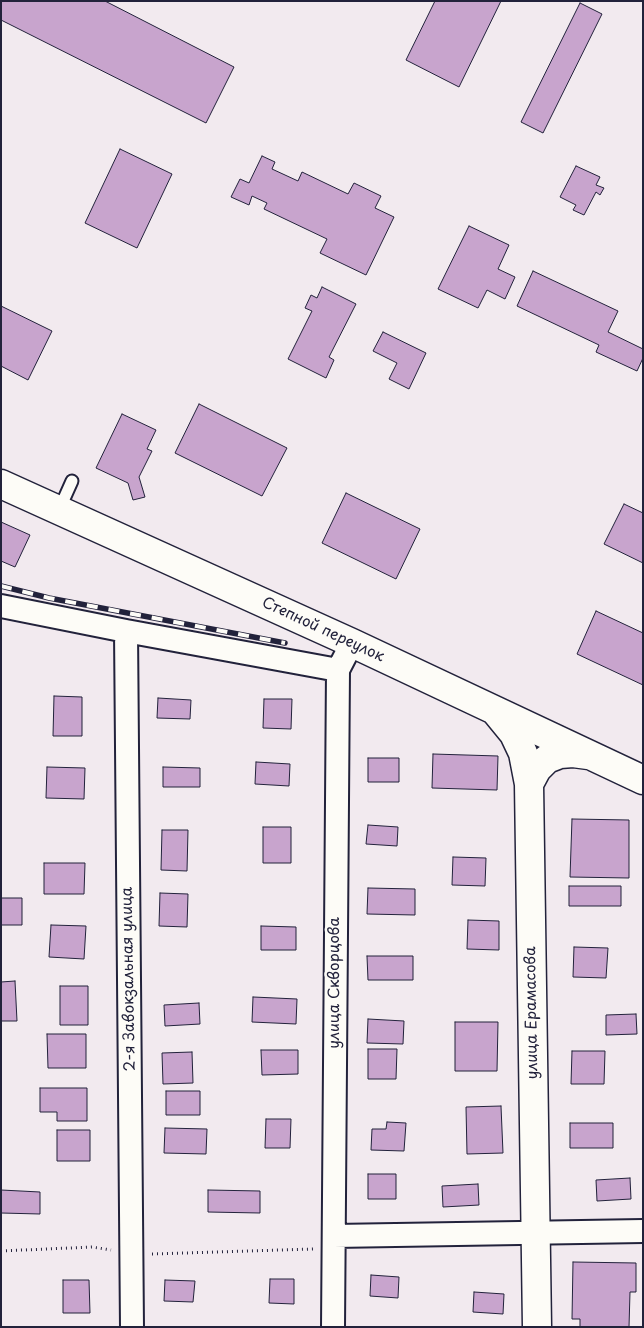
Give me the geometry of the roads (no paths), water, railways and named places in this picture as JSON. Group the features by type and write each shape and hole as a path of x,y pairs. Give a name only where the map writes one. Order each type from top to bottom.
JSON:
{"main road":[{"name":"Степной переулок","path":"1,484 352,643 643,780"},
{"name":"улица Ерамасова","path":"493,709 514,734 523,753 529,784 537,1327"},
{"path":"529,784 537,768 547,759 560,754 590,755"}],"street":[{"path":"1,606 338,670"},
{"name":"2-я Завокзальная улица","path":"126,631 132,1327"},
{"name":"улица Скворцова","path":"333,1327 338,670 352,643"},
{"path":"334,1242 536,1233 643,1231"}],"lane":[{"path":"60,510 72,481"}],"railway":[{"path":"1,586 49,598 285,643"}]}
